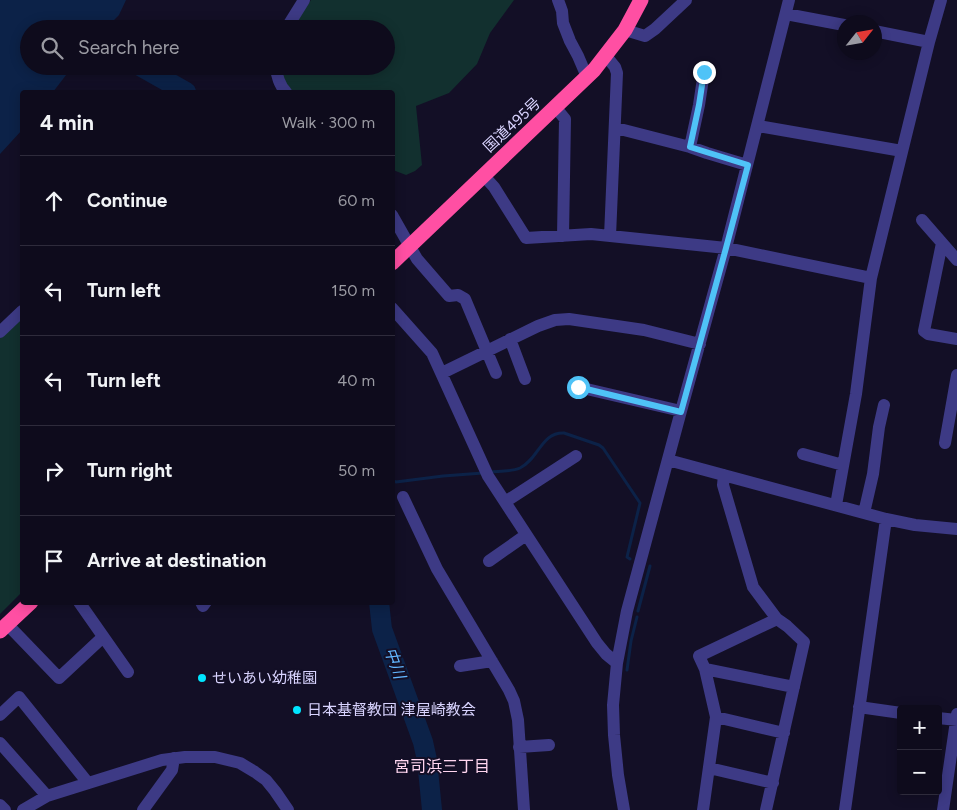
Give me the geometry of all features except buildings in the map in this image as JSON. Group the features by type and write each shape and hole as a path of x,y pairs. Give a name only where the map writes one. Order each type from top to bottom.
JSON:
{"highway":[{"name":"国道495号","path":"395,260 587,78 625,30 641,0"},
{"path":"4,628 28,605"}],"street":[{"path":"292,20 304,0"},
{"path":"558,0 562,11 563,23 587,78"},
{"path":"625,30 645,36 686,0"},
{"path":"624,810 618,775 613,705 617,663 627,611 726,248 789,0"},
{"path":"836,505 856,394 870,278 941,0"},
{"path":"786,14 837,24"},
{"path":"882,33 930,42"},
{"path":"606,56 615,67 617,73 610,236"},
{"path":"690,147 704,72"},
{"path":"277,75 283,90"},
{"path":"556,108 565,119 563,236"},
{"path":"758,126 902,151"},
{"path":"616,128 690,147 748,165"},
{"path":"484,176 494,187 526,238 591,234 726,248 870,278"},
{"path":"395,220 417,259 449,296 458,295 465,299 496,373"},
{"path":"922,220 957,260"},
{"path":"942,243 924,331 928,334 957,339"},
{"path":"395,311 432,353 486,474 597,643 617,663"},
{"path":"0,332 20,313"},
{"path":"442,373 510,339 555,320 569,319 644,330 700,344"},
{"path":"510,339 525,379"},
{"path":"945,443 954,406 957,375"},
{"path":"578,387 681,412"},
{"path":"864,513 873,474 884,405"},
{"path":"803,454 843,465"},
{"path":"505,502 576,456"},
{"path":"668,460 886,519 916,525 957,529"},
{"path":"724,475 723,486 753,587 778,620 804,642 766,810"},
{"path":"403,498 437,569 514,700 518,720 524,810"},
{"path":"845,810 886,519"},
{"path":"489,561 526,536"},
{"path":"81,605 128,672"},
{"path":"703,810 716,717 705,669 699,656 778,620"},
{"path":"4,628 59,678 103,637"},
{"path":"460,666 492,661"},
{"path":"705,669 794,687"},
{"path":"0,716 19,697 88,783"},
{"path":"860,707 897,712"},
{"path":"716,717 784,733"},
{"path":"942,718 957,718 943,810"},
{"path":"0,742 47,796"},
{"path":"519,747 549,745"},
{"path":"23,810 47,796 162,760 185,757 215,757 240,763 266,780 288,810"},
{"path":"143,810 172,770 174,758"},
{"path":"709,768 772,783"},
{"path":"0,804 5,810"}],"green space":[{"path":"311,0 514,0 490,33 477,64 449,93 416,106 422,165 406,175 395,171 395,90 291,90 283,75 395,75 395,20 298,20"},
{"path":"20,319 20,594 0,614 0,338"}],"water":[{"path":"0,0 126,0 119,15 114,20 20,20 20,75 66,75 55,90 20,90 20,132 0,154"}],"waterway":[{"name":"中川","path":"156,75 182,90"},
{"path":"489,472 509,471 520,468 532,459 545,441 556,434 564,433 599,445 603,448 640,503 627,557 630,559"},
{"path":"395,482 483,473"},
{"path":"638,611 650,566"},
{"name":"中川","path":"379,605 382,629 423,742 427,760 432,810"},
{"path":"627,670 637,617"}],"place":[{"name":"せいあい幼稚園","path":"202,678"},
{"name":"日本基督教団 津屋崎教会","path":"297,710"}],"district":[{"name":"宮司浜三丁目","path":"442,766"}],"route":[{"path":"578,387 681,412 748,165 690,147 704,72"}]}
